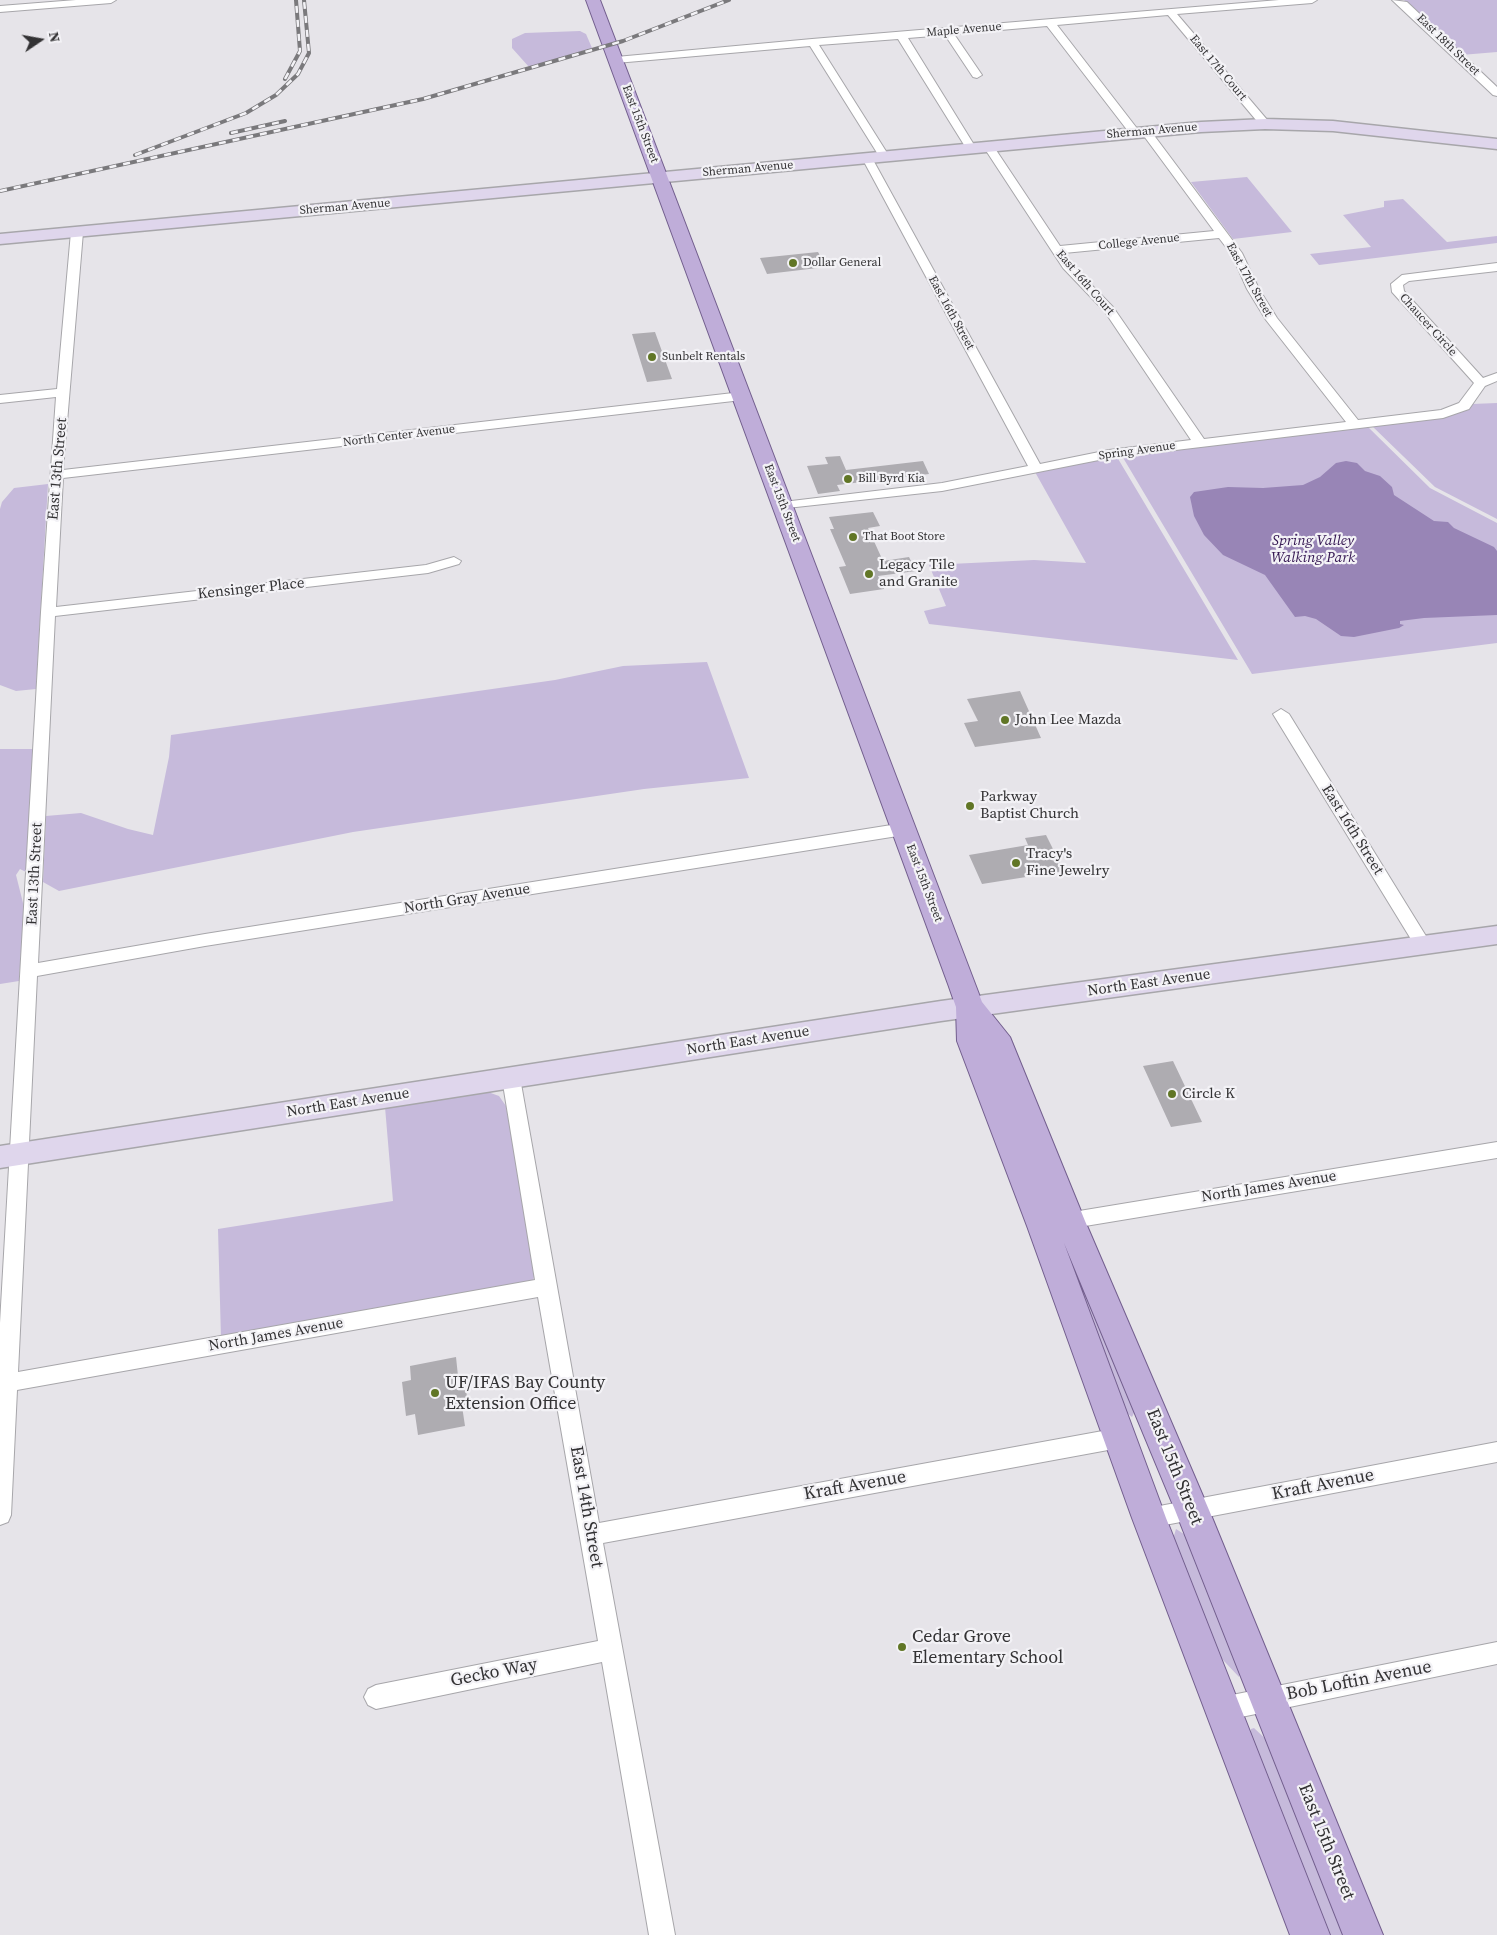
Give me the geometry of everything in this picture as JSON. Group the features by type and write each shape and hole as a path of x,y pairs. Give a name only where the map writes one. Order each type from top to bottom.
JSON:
{"main road":[{"name":"East 15th Street","path":"593,0 970,1007 971,1041 1056,1223 1147,1402 1363,1935"},
{"name":"East 15th Street","path":"1056,1223 1119,1438 1310,1935"},
{"path":"1119,1438 1139,1429 1147,1402"},
{"path":"1119,1438 1134,1438 1142,1441 1173,1464"}],"street":[{"path":"0,9 111,0"},
{"name":"Maple Avenue","path":"616,60 1312,0"},
{"name":"East 18th Street","path":"1397,0 1404,4 1497,93"},
{"name":"East 17th Court","path":"1171,13 1265,124"},
{"name":"East 17th Street","path":"1050,23 1223,234 1238,255 1253,289 1272,320 1355,425"},
{"path":"947,31 977,75"},
{"path":"901,35 971,148"},
{"path":"812,42 884,156"},
{"name":"Sherman Avenue","path":"0,240 1140,132 1265,124 1357,128 1497,144"},
{"name":"East 16th Court","path":"988,146 1067,266 1109,310 1200,443"},
{"name":"East 16th Street","path":"867,158 1036,468"},
{"name":"East 13th Street","path":"0,1516 6,1383 9,1156 30,971 56,475 77,232"},
{"name":"College Avenue","path":"1056,250 1223,234"},
{"name":"Chaucer Circle","path":"1481,383 1398,292 1397,284 1406,278 1497,267"},
{"path":"1481,383 1497,377"},
{"name":"Spring Avenue","path":"783,506 942,487 1109,454 1443,414 1464,406 1481,383"},
{"path":"0,399 64,392"},
{"name":"North Center Avenue","path":"56,475 742,396"},
{"name":"Kensinger Place","path":"48,612 428,569 454,561"},
{"name":"East 16th Street","path":"1281,714 1423,945"},
{"name":"North Gray Avenue","path":"30,971 205,940 904,829"},
{"name":"North East Avenue","path":"9,1156 970,1007 1497,935"},
{"name":"East 14th Street","path":"511,1078 546,1287 592,1535 662,1935"},
{"name":"North James Avenue","path":"1056,1223 1497,1150"},
{"name":"North James Avenue","path":"6,1383 546,1287"},
{"name":"Kraft Avenue","path":"592,1535 1119,1438"},
{"name":"Kraft Avenue","path":"1149,1518 1497,1452"},
{"name":"Gecko Way","path":"376,1697 612,1649"},
{"name":"Bob Loftin Avenue","path":"1222,1709 1497,1653"}],"green space":[{"path":"1404,0 1497,0 1497,52 1461,55"},
{"path":"580,31 586,34 592,48 529,67 512,48 512,39 525,33"},
{"path":"1247,177 1292,232 1233,239 1191,182"},
{"path":"1403,199 1447,242 1497,236 1497,243 1319,265 1310,254 1371,247 1343,215 1384,207 1384,201"},
{"path":"1497,403 1497,519 1435,487 1372,426 1447,417 1469,409 1472,404"},
{"name":"Spring Valley Walking Park","path":"1368,427 1430,488 1497,523 1497,643 1252,674 1122,456"},
{"path":"1117,457 1238,660 929,624 924,611 946,606 929,565 1034,560 1086,563 1035,472"},
{"path":"48,484 36,689 16,691 0,685 0,509 2,502 14,488"},
{"path":"707,662 749,778 644,789 353,832 59,891 43,882 46,816 81,813 128,829 153,835 169,757 171,735 555,680 623,666"},
{"path":"0,749 33,749 26,872 20,869 16,875 24,907 19,981 0,984"},
{"path":"488,1092 499,1096 506,1106 535,1271 533,1282 221,1338 218,1229 393,1201 385,1107"},
{"path":"1066,1242 1135,1411 1132,1417 1127,1413 1064,1244"},
{"path":"1176,1529 1187,1536 1240,1674 1239,1677 1223,1660 1211,1642 1173,1539"},
{"path":"1254,1728 1272,1745 1349,1935 1324,1935 1250,1735 1251,1729"}],"shaded area":[{"path":"1346,461 1357,463 1365,471 1380,476 1392,487 1394,495 1434,521 1448,522 1454,528 1494,547 1497,551 1497,615 1424,618 1400,621 1400,624 1404,625 1399,628 1354,637 1341,636 1316,619 1305,616 1295,617 1265,575 1223,555 1204,535 1194,516 1190,497 1194,492 1228,487 1263,488 1303,485 1320,477 1336,463"}],"building":[{"name":"Dollar General","path":"818,252 826,267 767,274 760,258"},
{"name":"Sunbelt Rentals","path":"655,332 672,379 647,382 632,334"},
{"name":"Bill Byrd Kia","path":"840,456 846,470 923,461 929,474 837,485 840,491 818,494 807,466 828,464 825,457"},
{"path":"873,512 880,526 868,528 883,561 909,557 916,571 878,576 884,589 850,594 839,567 846,566 830,529 834,529 829,517"},
{"name":"John Lee Mazda","path":"1020,691 1041,738 975,747 964,723 978,721 967,699"},
{"name":"Tracy's Fine Jewelry","path":"1046,835 1064,871 982,884 969,855 1028,845 1025,838"},
{"name":"Circle K","path":"1173,1061 1202,1122 1171,1127 1143,1066"},
{"name":"UF/IFAS Bay County Extension Office","path":"456,1357 458,1376 464,1374 468,1405 462,1406 465,1426 418,1435 415,1414 406,1416 402,1382 411,1380 410,1366"}],"railway":[{"path":"285,79 300,51 296,0"},
{"path":"135,155 246,113 276,95 298,74 309,53 304,0"},
{"path":"0,191 423,99 623,41 729,0"},
{"path":"231,133 285,121"}],"place":[{"name":"Dollar General","path":"793,263"},
{"name":"Sunbelt Rentals","path":"652,357"},
{"name":"Bill Byrd Kia","path":"848,479"},
{"name":"That Boot Store","path":"853,537"},
{"name":"Legacy Tile and Granite","path":"869,574"},
{"name":"John Lee Mazda","path":"1005,720"},
{"name":"Parkway Baptist Church","path":"970,806"},
{"name":"Tracy's Fine Jewelry","path":"1016,863"},
{"name":"Circle K","path":"1172,1094"},
{"name":"UF/IFAS Bay County Extension Office","path":"435,1393"},
{"name":"Cedar Grove Elementary School","path":"902,1647"}]}
